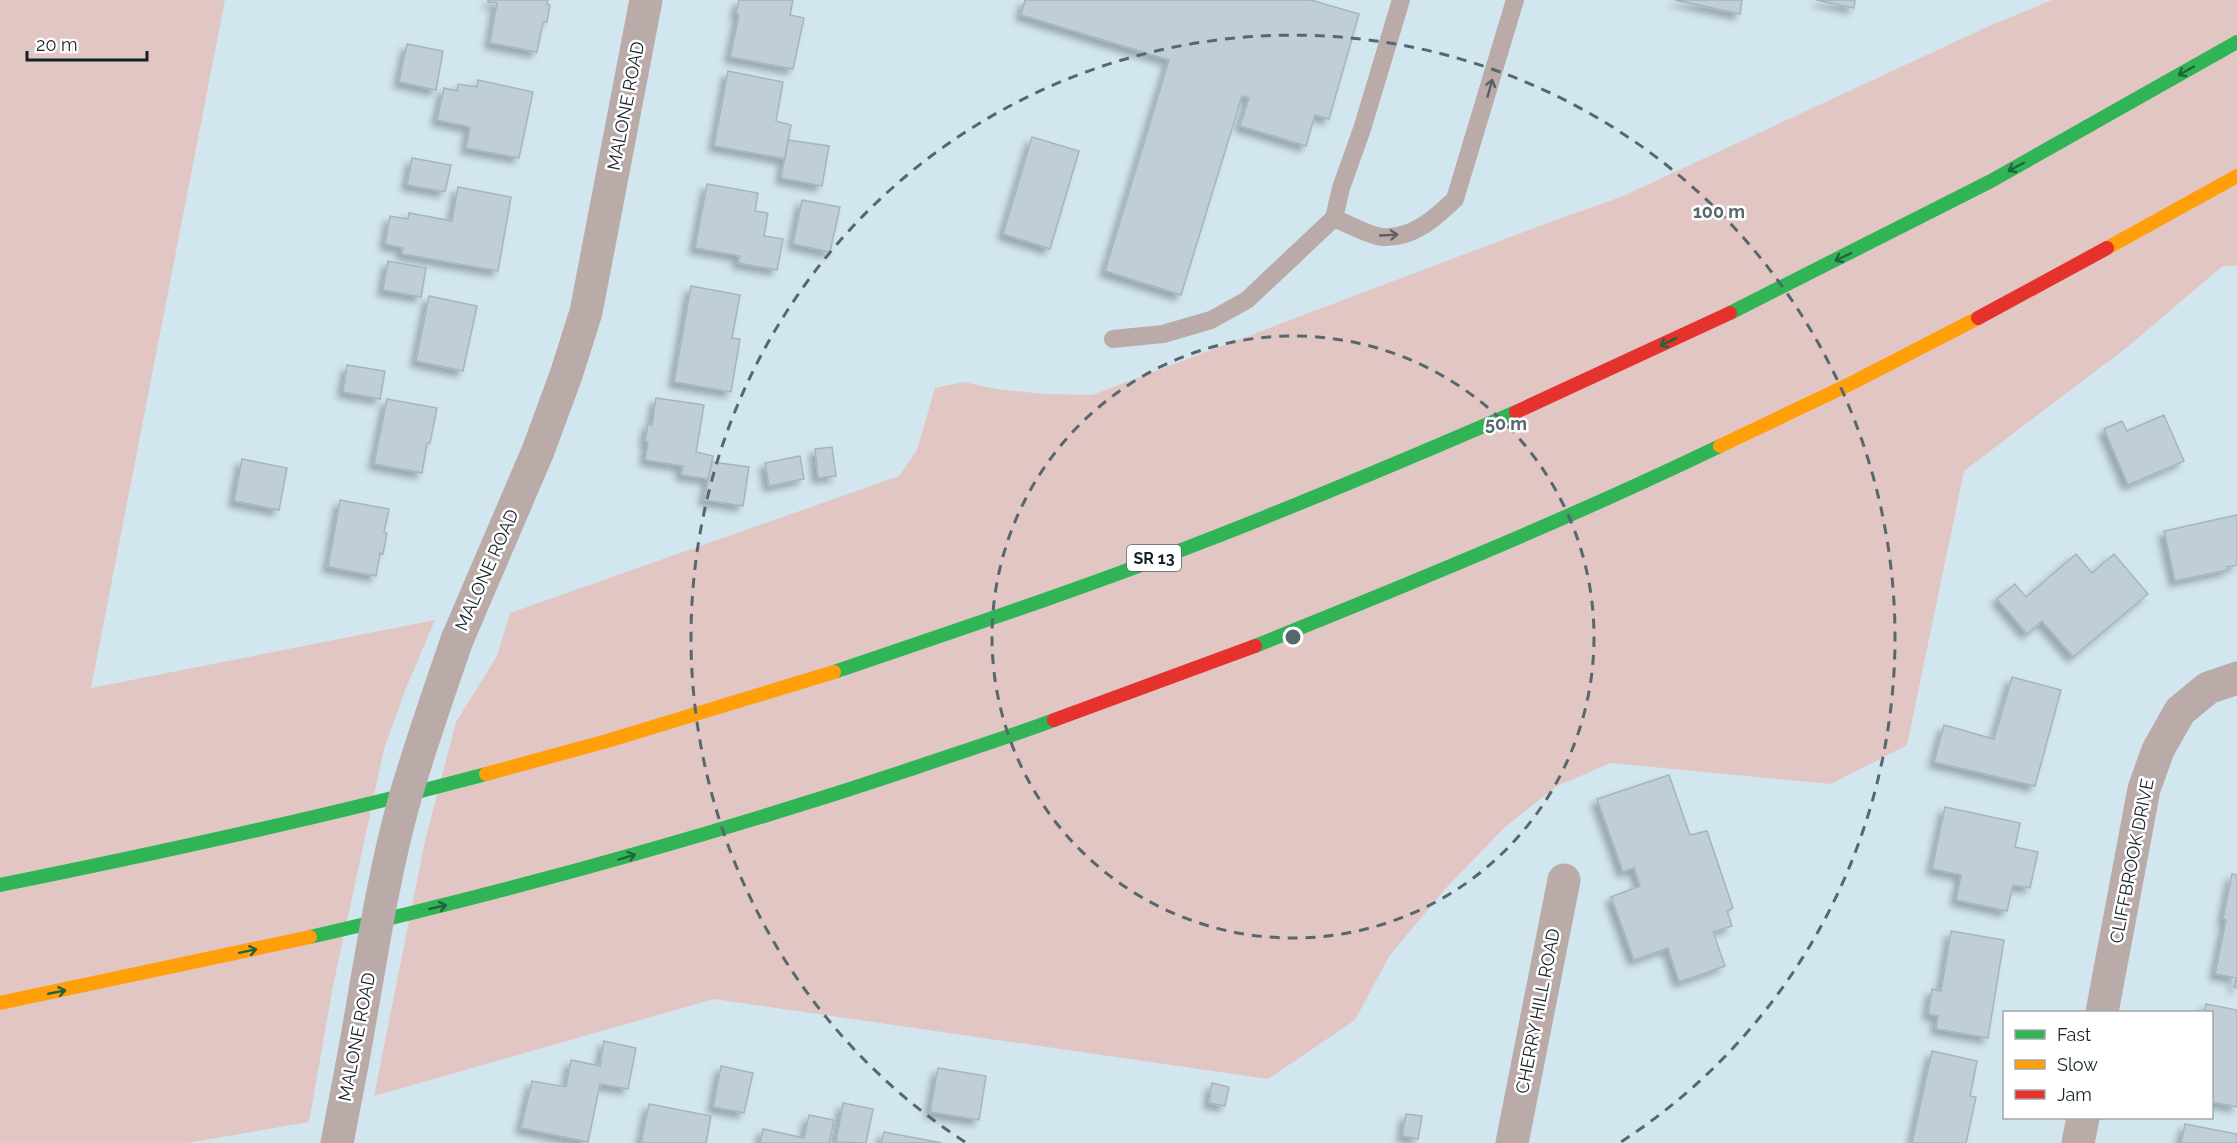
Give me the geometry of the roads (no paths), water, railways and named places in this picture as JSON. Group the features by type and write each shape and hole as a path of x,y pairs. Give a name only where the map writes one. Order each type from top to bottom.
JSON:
{"highway":[{"name":"SR 13","path":"0,885 265,830 478,778 592,746 804,681 965,627 1247,524 1585,381 1848,255 2052,148 2237,42"},
{"path":"0,1003 273,946 459,902 620,860 858,787 1139,691 1462,563 1770,423 1936,340 2117,245 2237,176"}],"street":[{"name":"MALONE ROAD","path":"337,1143 385,885 403,806 457,640 538,451 566,375 585,312 646,0"},
{"name":"CLIFFBROOK DRIVE","path":"2102,1011 2145,789 2158,750 2180,711 2208,688 2237,678"},
{"name":"CHERRY HILL ROAD","path":"1512,1143 1564,880"},
{"path":"2078,1143 2083,1119"}],"lane":[{"path":"1113,339 1164,334 1211,321 1247,300 1334,218 1341,188 1362,129 1401,0"},
{"path":"1334,218 1381,237 1410,233 1433,220 1455,199 1515,0"}]}
